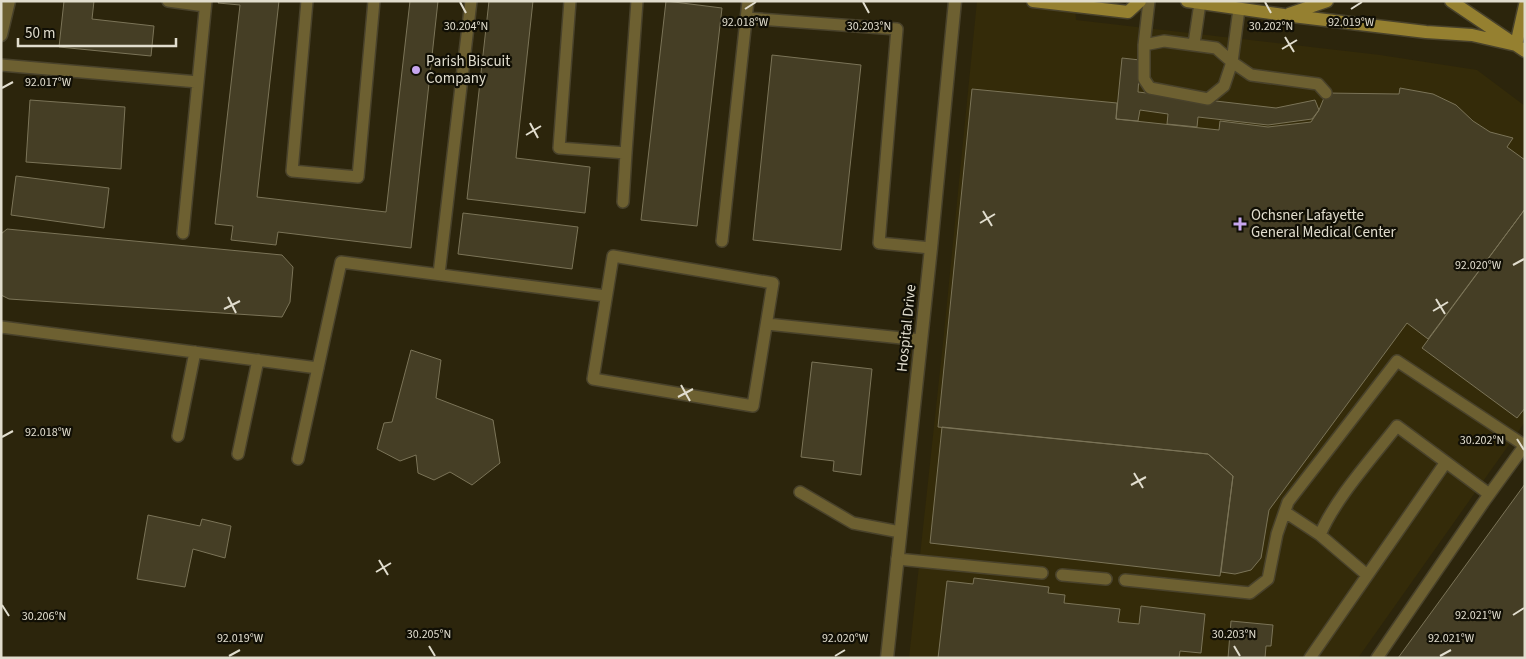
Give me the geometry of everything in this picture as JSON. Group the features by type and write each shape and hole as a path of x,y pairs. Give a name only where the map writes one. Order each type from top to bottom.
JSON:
{"street":[{"path":"2,28 10,1"},
{"name":"Hospital Drive","path":"887,658 931,248 955,1"},
{"path":"1032,1 1128,12 1140,1"},
{"path":"1187,1 1426,32 1472,35 1521,48"},
{"path":"1284,15 1327,1"},
{"path":"1451,1 1521,48"},
{"path":"1521,48 1525,6"}],"lane":[{"path":"168,1 206,4 183,233"},
{"path":"307,1 292,171 358,177 374,1"},
{"path":"439,274 471,1"},
{"path":"570,1 560,148 626,154"},
{"path":"623,202 637,1"},
{"path":"722,240 748,1"},
{"path":"1149,1 1144,45 1144,79 1150,88 1208,99 1224,86 1232,62 1239,9"},
{"path":"1194,44 1200,3"},
{"path":"746,18 897,29 879,243 931,248"},
{"path":"1144,45 1164,40 1216,48 1251,75 1318,84 1326,93"},
{"path":"1,66 198,82"},
{"path":"613,256 773,283 767,324 753,406 592,379 613,256"},
{"path":"298,459 340,262 606,296"},
{"path":"767,324 921,340"},
{"path":"1,327 318,368"},
{"path":"178,436 195,352"},
{"path":"238,454 258,360"},
{"path":"1125,580 1250,593 1268,579 1278,534 1288,502 1397,362 1524,445 1377,658"},
{"path":"1320,535 1347,492 1397,426 1489,494"},
{"path":"1310,658 1446,462"},
{"path":"800,492 853,522 900,532"},
{"path":"1285,512 1320,535 1367,575"},
{"path":"897,559 1042,573"},
{"path":"1062,574 1106,579"}],"shaded area":[{"name":"Ochsner Lafayette General Medical Center","path":"977,1 1075,1 1076,20 1380,55 1477,70 1525,106 1525,422 1358,658 909,658"}],"building":[{"path":"64,1 94,1 92,19 154,26 151,56 59,47"},
{"path":"219,1 279,1 257,197 386,212 410,1 438,1 411,248 278,232 276,245 231,240 233,226 215,224 240,5 218,3"},
{"path":"489,1 533,1 516,158 590,167 585,213 467,199"},
{"path":"666,1 722,8 697,226 641,220"},
{"path":"772,55 861,65 841,250 753,240"},
{"path":"1122,58 1140,60 1138,92 1276,108 1315,100 1319,110 1312,119 1268,125 1198,117 1197,127 1167,124 1168,114 1140,110 1138,121 1116,119"},
{"path":"1400,88 1433,94 1456,105 1473,121 1490,132 1513,138 1507,147 1525,160 1525,209 1428,339 1407,323 1269,510 1261,558 1251,570 1235,574 1221,572 1233,476 1208,454 938,427 972,89 1117,103 1116,119 1219,130 1220,121 1268,127 1311,122 1319,110 1326,93 1399,94"},
{"path":"30,100 125,107 121,169 26,162"},
{"path":"16,176 109,188 104,228 11,215"},
{"path":"1525,209 1525,408 1517,418 1422,348"},
{"path":"463,213 578,227 572,269 458,254"},
{"path":"7,229 282,255 293,267 290,302 282,317 9,299 1,295 1,234"},
{"path":"411,350 441,360 436,398 493,420 500,463 472,485 450,472 434,480 418,473 416,455 400,461 377,449 384,423 392,422"},
{"path":"812,362 872,369 861,475 833,471 834,461 801,457"},
{"path":"942,427 1208,454 1233,476 1220,576 930,543"},
{"path":"1525,484 1525,658 1398,658"},
{"path":"148,515 200,526 202,519 231,526 225,558 193,549 185,587 137,579"},
{"path":"974,578 1049,587 1048,593 1065,595 1064,603 1120,609 1118,622 1139,624 1141,606 1205,614 1201,653 1180,651 1179,658 938,658 947,581 973,584"},
{"path":"1231,621 1273,625 1271,646 1266,646 1265,658 1228,658"}],"place":[{"name":"Parish Biscuit Company","path":"416,70"},
{"name":"Ochsner Lafayette General Medical Center","path":"1240,224"}]}
